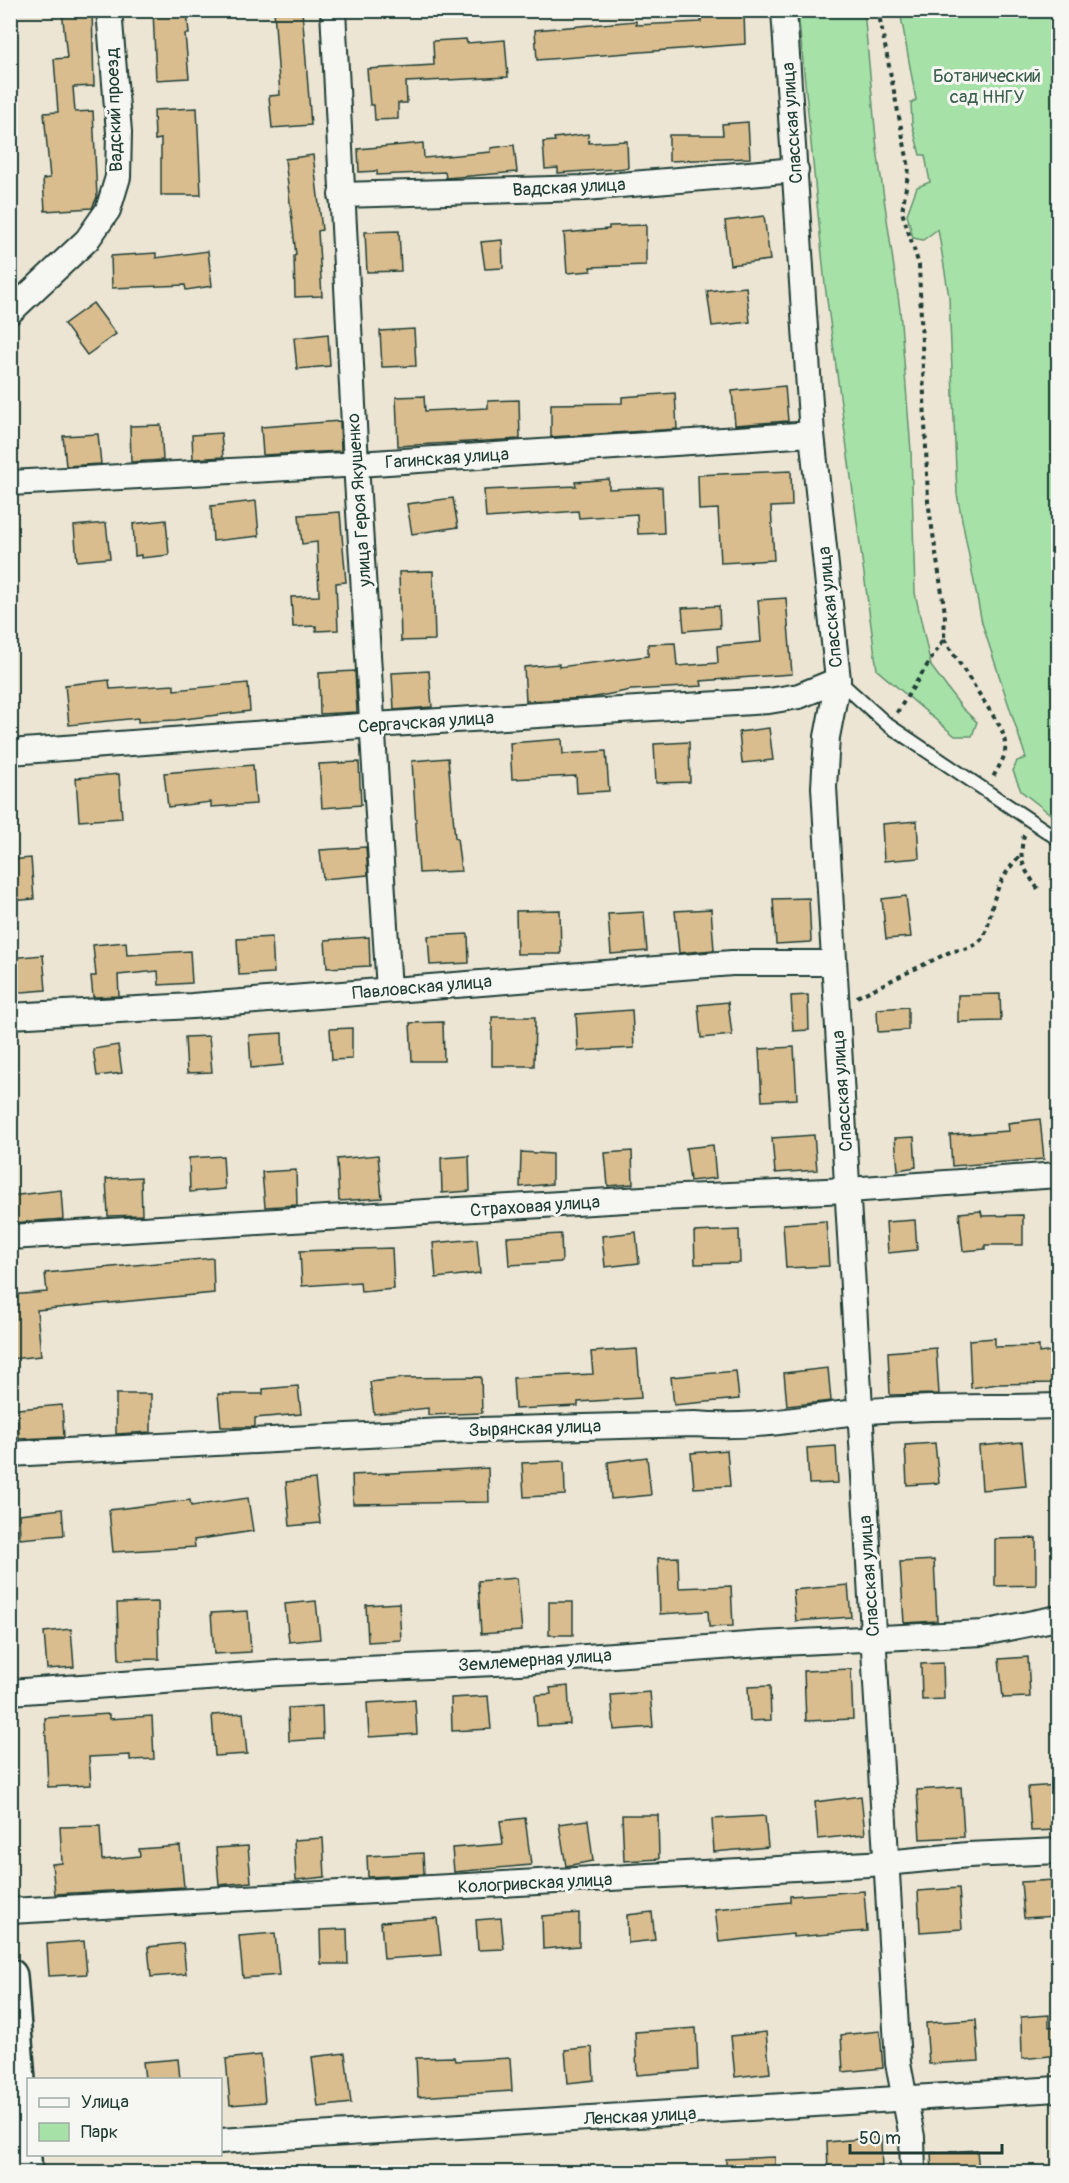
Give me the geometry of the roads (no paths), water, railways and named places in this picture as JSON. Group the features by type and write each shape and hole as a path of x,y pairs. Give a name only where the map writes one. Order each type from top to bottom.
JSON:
{"main road":[{"path":"10,1976 25,2159"}],"street":[{"name":"Вадский проезд","path":"10,312 87,240 108,210 118,177 109,10"},
{"name":"улица Героя Якушенко","path":"333,10 356,464 389,990"},
{"name":"Спасская улица","path":"784,10 812,434 838,680 827,737 824,787 833,963 849,1190 858,1412 874,1640 885,1863 898,2063 912,2137 913,2172"},
{"name":"Вадская улица","path":"341,195 585,188 796,170"},
{"name":"Гагинская улица","path":"10,483 356,464 812,434"},
{"name":"Сергачская улица","path":"10,752 374,725 769,701 799,696 838,680"},
{"name":"Павловская улица","path":"10,1016 192,1006 732,963 833,963"},
{"name":"Страховая улица","path":"10,1237 659,1198 849,1190 1059,1175"},
{"name":"Зырянская улица","path":"10,1454 442,1431 695,1424 734,1427 790,1423 858,1412 1059,1406"},
{"name":"Землемерная улица","path":"10,1692 278,1673 519,1662 761,1644 983,1633 1059,1618"},
{"name":"Кологривская улица","path":"10,1911 885,1863 968,1855 1059,1851"},
{"name":"Ленская улица","path":"222,2141 1059,2089"}],"lane":[{"path":"838,680 888,725 1028,816 1059,839"}],"park label":[{"name":"Ботанический сад ННГУ","path":"987,86"}]}
